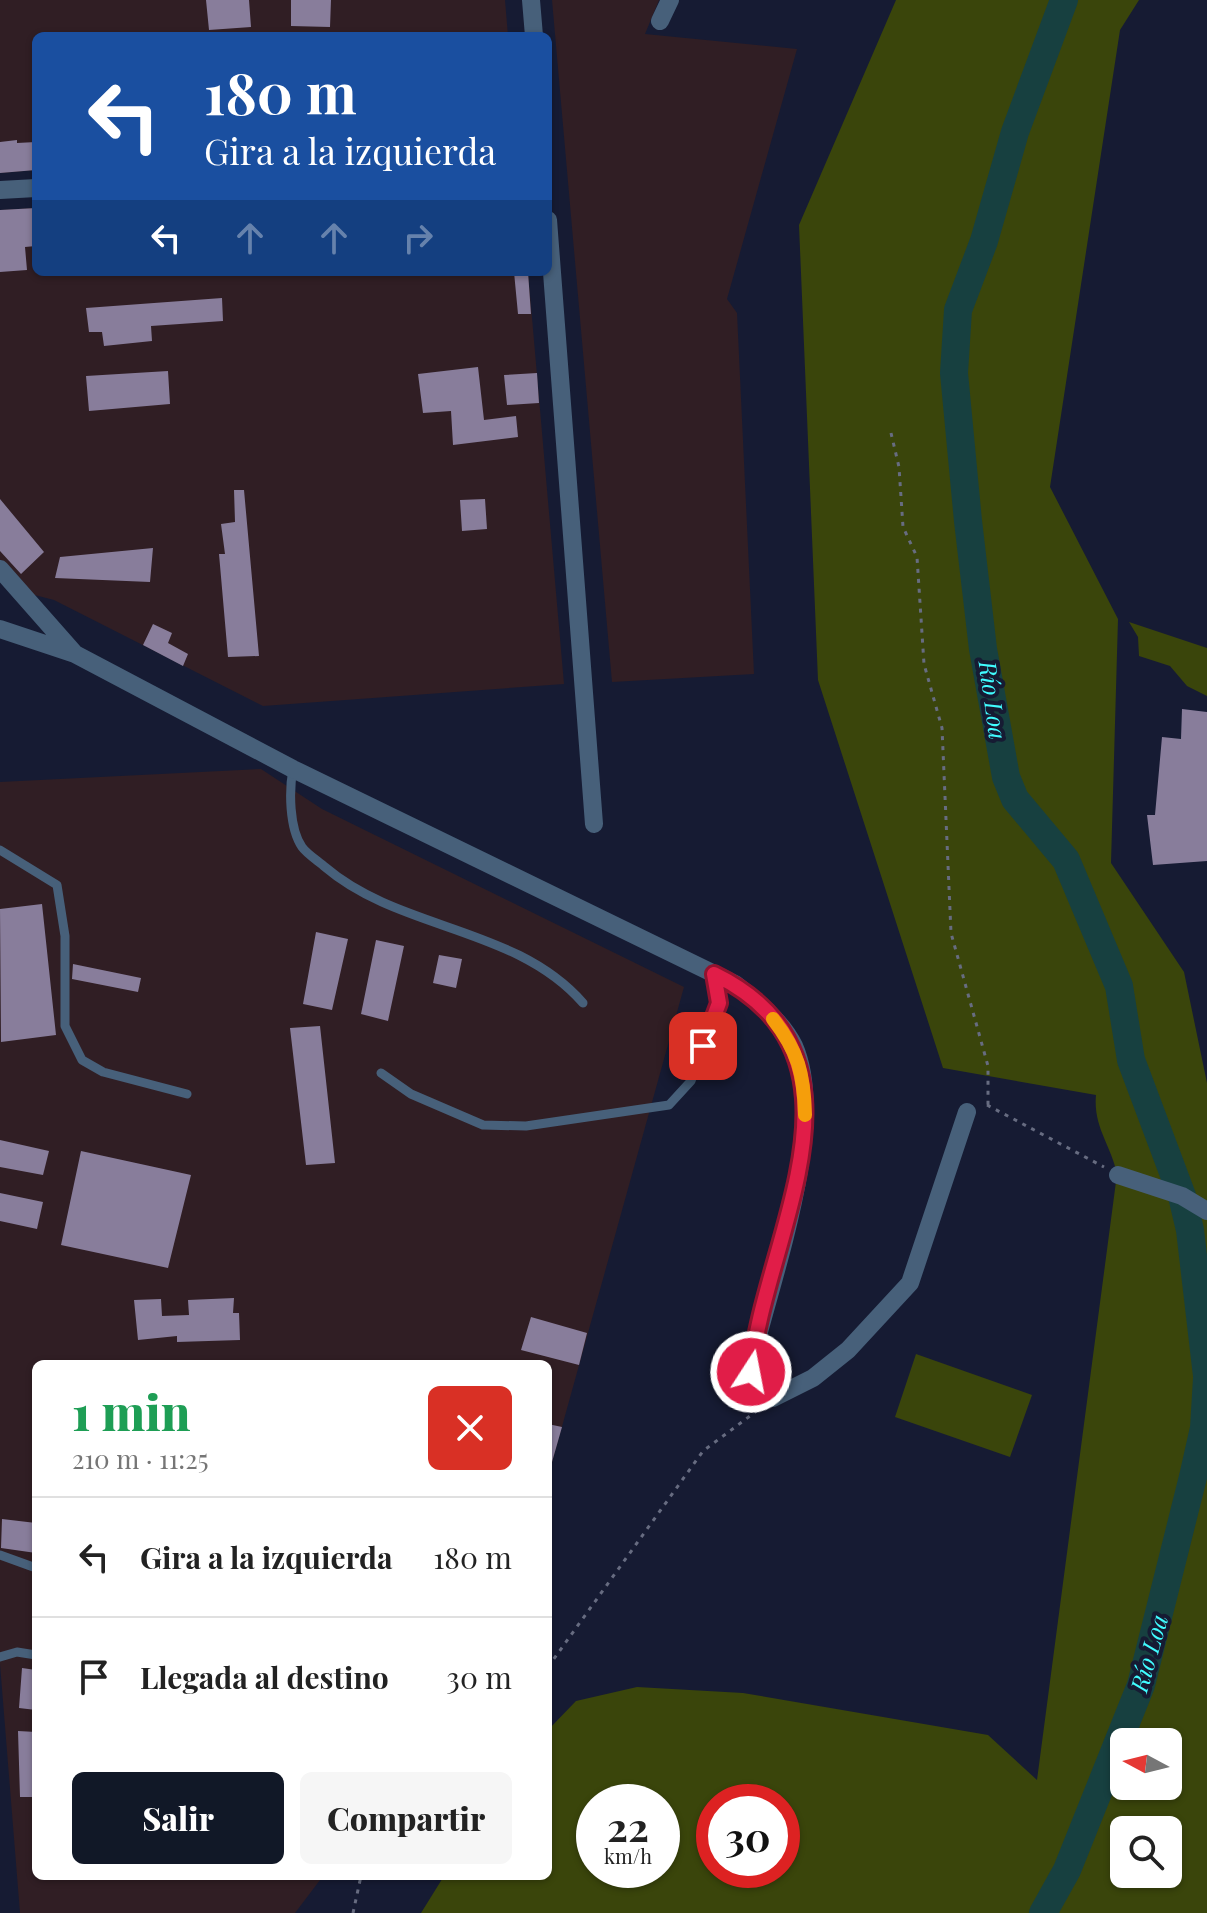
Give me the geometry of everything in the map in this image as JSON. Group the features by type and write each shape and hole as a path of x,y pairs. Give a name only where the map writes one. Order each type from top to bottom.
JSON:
{"street":[{"path":"531,0 534,32"},
{"path":"660,21 670,0"},
{"path":"0,190 32,188"},
{"path":"552,273 594,824"},
{"path":"0,569 75,654"},
{"path":"0,629 75,654 293,769 735,984 767,1011 794,1046 804,1093 805,1146 752,1358 751,1372 756,1384 773,1398 813,1378 848,1350 910,1283 967,1112"},
{"path":"1118,1175 1182,1196 1207,1211"}],"lane":[{"path":"293,769 288,794 301,846 350,888 503,946 566,983 583,1003"},
{"path":"0,850 57,885 65,936 65,1026 82,1060 103,1072 187,1094"},
{"path":"381,1073 411,1094 483,1125 526,1126 669,1105 691,1081 719,1003 714,974"},
{"path":"0,1555 32,1567"},
{"path":"0,1657 17,1652 32,1654"}],"path":[{"path":"891,433 899,467 903,527 917,557 924,664 942,728 951,933 988,1066 988,1105"},
{"path":"967,1112 988,1105 1118,1175"},
{"path":"552,1661 703,1451 773,1398"},
{"path":"353,1913 360,1880"}],"shaded area":[{"path":"0,0 505,0 508,32 32,32 32,170 0,173"},
{"path":"552,0 659,0 645,34 797,49 727,299 737,313 754,674 612,682"},
{"path":"32,208 32,276 528,276 564,684 263,706 54,600 19,591 0,565 0,210"},
{"path":"261,769 322,809 684,987 552,1463 552,1360 32,1360 32,1880 320,1880 295,1913 20,1913 0,1664 0,782"}],"green space":[{"path":"896,0 1139,0 1120,30 1050,487 1118,619 1111,863 1184,972 1207,1083 1207,1913 421,1913 442,1880 552,1880 552,1726 576,1701 637,1687 743,1693 988,1735 1037,1780 1117,1174 1097,1117 1096,1095 943,1068 818,680 799,225"},
{"path":"1129,622 1207,648 1207,696 1187,686 1170,666 1139,656 1138,637"},
{"path":"916,1354 1032,1395 1010,1457 895,1417"}],"building":[{"path":"206,0 249,0 251,27 209,30"},
{"path":"291,0 331,0 330,27 291,26"},
{"path":"0,142 32,142 32,170 0,173"},
{"path":"32,208 32,246 25,247 27,270 0,272 0,210"},
{"path":"514,276 528,276 531,314 518,314"},
{"path":"222,298 223,321 151,326 152,341 104,346 102,332 89,332 86,308"},
{"path":"478,367 484,420 516,416 518,437 453,445 451,411 423,413 418,374"},
{"path":"168,371 170,404 89,411 86,376"},
{"path":"537,373 539,403 507,405 504,375"},
{"path":"234,490 244,490 259,656 228,657 219,554 225,554 221,524 235,522"},
{"path":"0,499 44,552 21,574 0,551"},
{"path":"485,499 487,529 462,531 460,500"},
{"path":"153,548 150,582 55,578 60,557"},
{"path":"153,624 172,633 168,643 188,654 183,666 143,645"},
{"path":"1182,709 1207,712 1207,861 1153,865 1147,815 1155,815 1162,737 1181,739"},
{"path":"42,904 56,1035 1,1042 0,909"},
{"path":"316,932 348,939 332,1010 303,1004"},
{"path":"376,940 404,946 388,1021 361,1014"},
{"path":"439,955 462,959 456,988 433,983"},
{"path":"73,964 141,978 138,992 72,979"},
{"path":"320,1026 335,1163 306,1165 290,1028"},
{"path":"0,1140 49,1151 43,1175 0,1167"},
{"path":"81,1151 191,1175 168,1268 61,1245"},
{"path":"0,1193 43,1202 37,1229 0,1221"},
{"path":"234,1298 233,1313 239,1313 240,1340 177,1342 177,1336 138,1340 134,1300 161,1299 162,1316 189,1315 188,1300"},
{"path":"531,1317 587,1333 579,1365 521,1350"},
{"path":"552,1425 562,1427 552,1462"},
{"path":"2,1519 32,1523 32,1552 1,1548"},
{"path":"22,1668 32,1669 32,1710 19,1708"},
{"path":"18,1731 32,1732 32,1797 20,1797"}],"waterway":[{"name":"Río Loa","path":"1064,0 1015,132 984,241 958,310 954,373 968,521 983,649 1006,777 1015,799 1066,860 1119,986 1131,1060 1182,1196 1190,1230 1207,1376"},
{"name":"Río Loa","path":"1043,1913 1067,1870 1141,1685 1204,1428 1207,1378"}],"slow traffic":[{"path":"773,1019 794,1046 804,1093 805,1115"}],"route":[{"path":"703,1046 719,1003 714,974 735,984 767,1011 794,1046 804,1093 805,1146 751,1372"}]}
